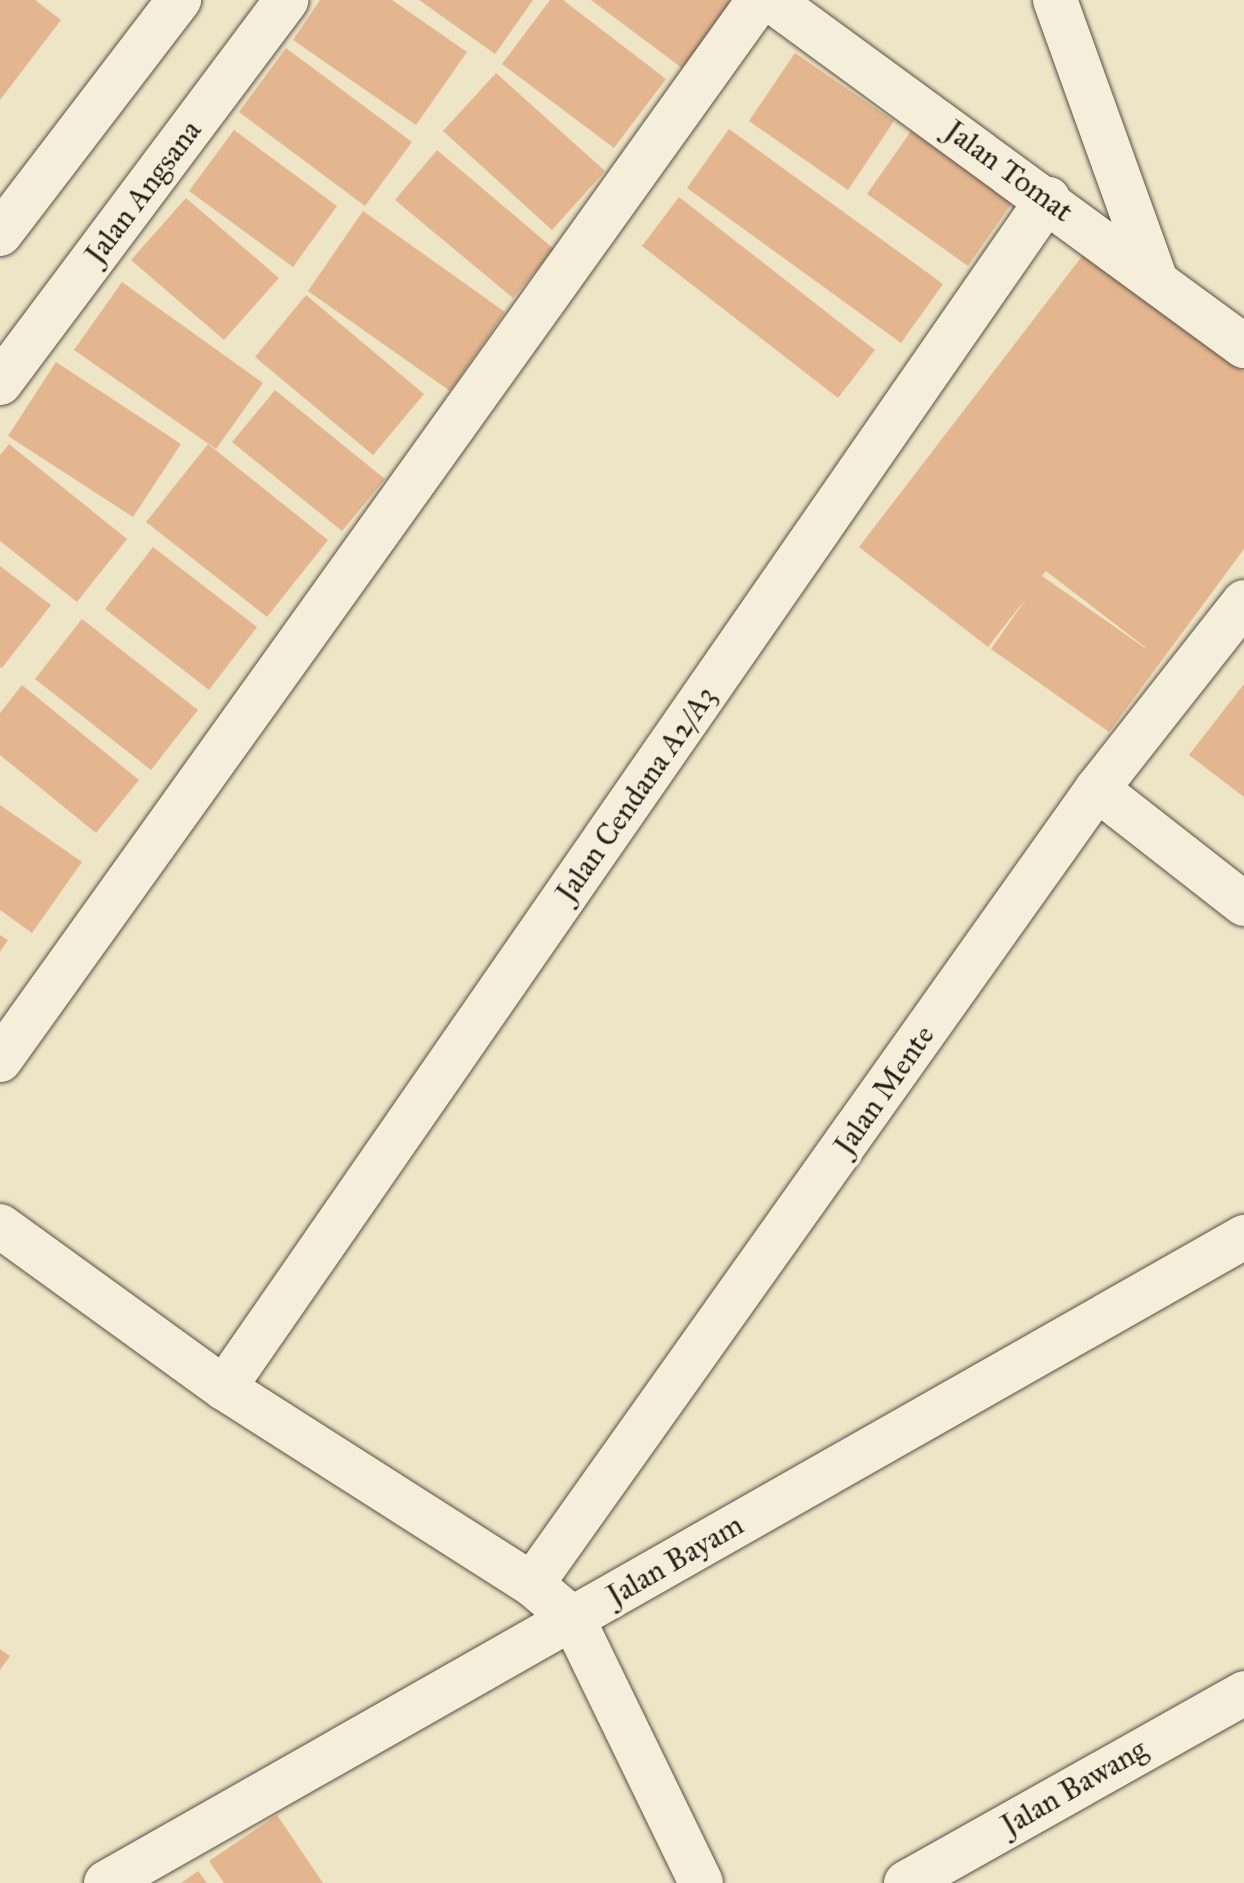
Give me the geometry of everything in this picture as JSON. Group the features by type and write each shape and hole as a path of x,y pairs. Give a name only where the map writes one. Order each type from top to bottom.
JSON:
{"street":[{"path":"0,234 179,0"},
{"name":"Jalan Angsana","path":"0,383 286,0"},
{"path":"0,1060 759,0"},
{"name":"Jalan Tomat","path":"771,0 1048,199 1244,346"},
{"path":"1055,0 1156,281"},
{"name":"Jalan Cendana A2/A3","path":"224,1388 1048,199"},
{"name":"Jalan Mente","path":"532,1584 1097,789 1244,602"},
{"path":"1097,789 1244,904"},
{"path":"0,1226 224,1388 532,1584 573,1619 701,1883"},
{"name":"Jalan Bayam","path":"106,1883 1244,1237"},
{"name":"Jalan Bawang","path":"906,1883 1244,1693"}],"building":[{"path":"0,0 35,0 61,20 0,100"},
{"path":"320,0 392,0 467,52 416,125 293,40"},
{"path":"419,0 533,0 495,54"},
{"path":"550,0 563,0 666,79 614,148 502,64"},
{"path":"591,0 733,0 682,68"},
{"path":"286,48 412,142 365,206 239,112"},
{"path":"795,53 894,121 848,190 749,121"},
{"path":"496,73 605,171 552,230 443,131"},
{"path":"729,129 943,284 901,343 687,188"},
{"path":"234,130 337,206 293,267 189,191"},
{"path":"911,131 1012,203 968,266 867,194"},
{"path":"437,150 554,249 513,298 395,200"},
{"path":"679,197 875,350 838,398 642,246"},
{"path":"186,198 279,278 224,340 131,260"},
{"path":"363,211 505,312 450,391 308,291"},
{"path":"1086,251 1244,372 1244,549 1109,732 991,649 1028,596 988,647 859,547","holes":["1046,571 1145,648 1042,576"]},
{"path":"122,282 263,383 216,449 74,350"},
{"path":"306,295 424,394 373,455 255,357"},
{"path":"56,362 181,444 133,517 8,436"},
{"path":"275,390 385,479 342,531 232,442"},
{"path":"9,444 127,539 77,602 0,541 0,455"},
{"path":"208,444 328,540 267,617 146,522"},
{"path":"153,547 257,627 209,690 105,609"},
{"path":"0,566 51,605 2,668 0,667"},
{"path":"82,619 198,710 151,770 35,679"},
{"path":"1244,684 1244,797 1189,755"},
{"path":"22,685 139,780 96,833 0,755 0,713"},
{"path":"0,805 82,862 32,933 0,910"},
{"path":"0,935 8,940 0,952"},
{"path":"0,1649 10,1656 0,1670"},
{"path":"277,1815 323,1883 224,1883 209,1861"},
{"path":"198,1871 207,1883 181,1883"}]}
